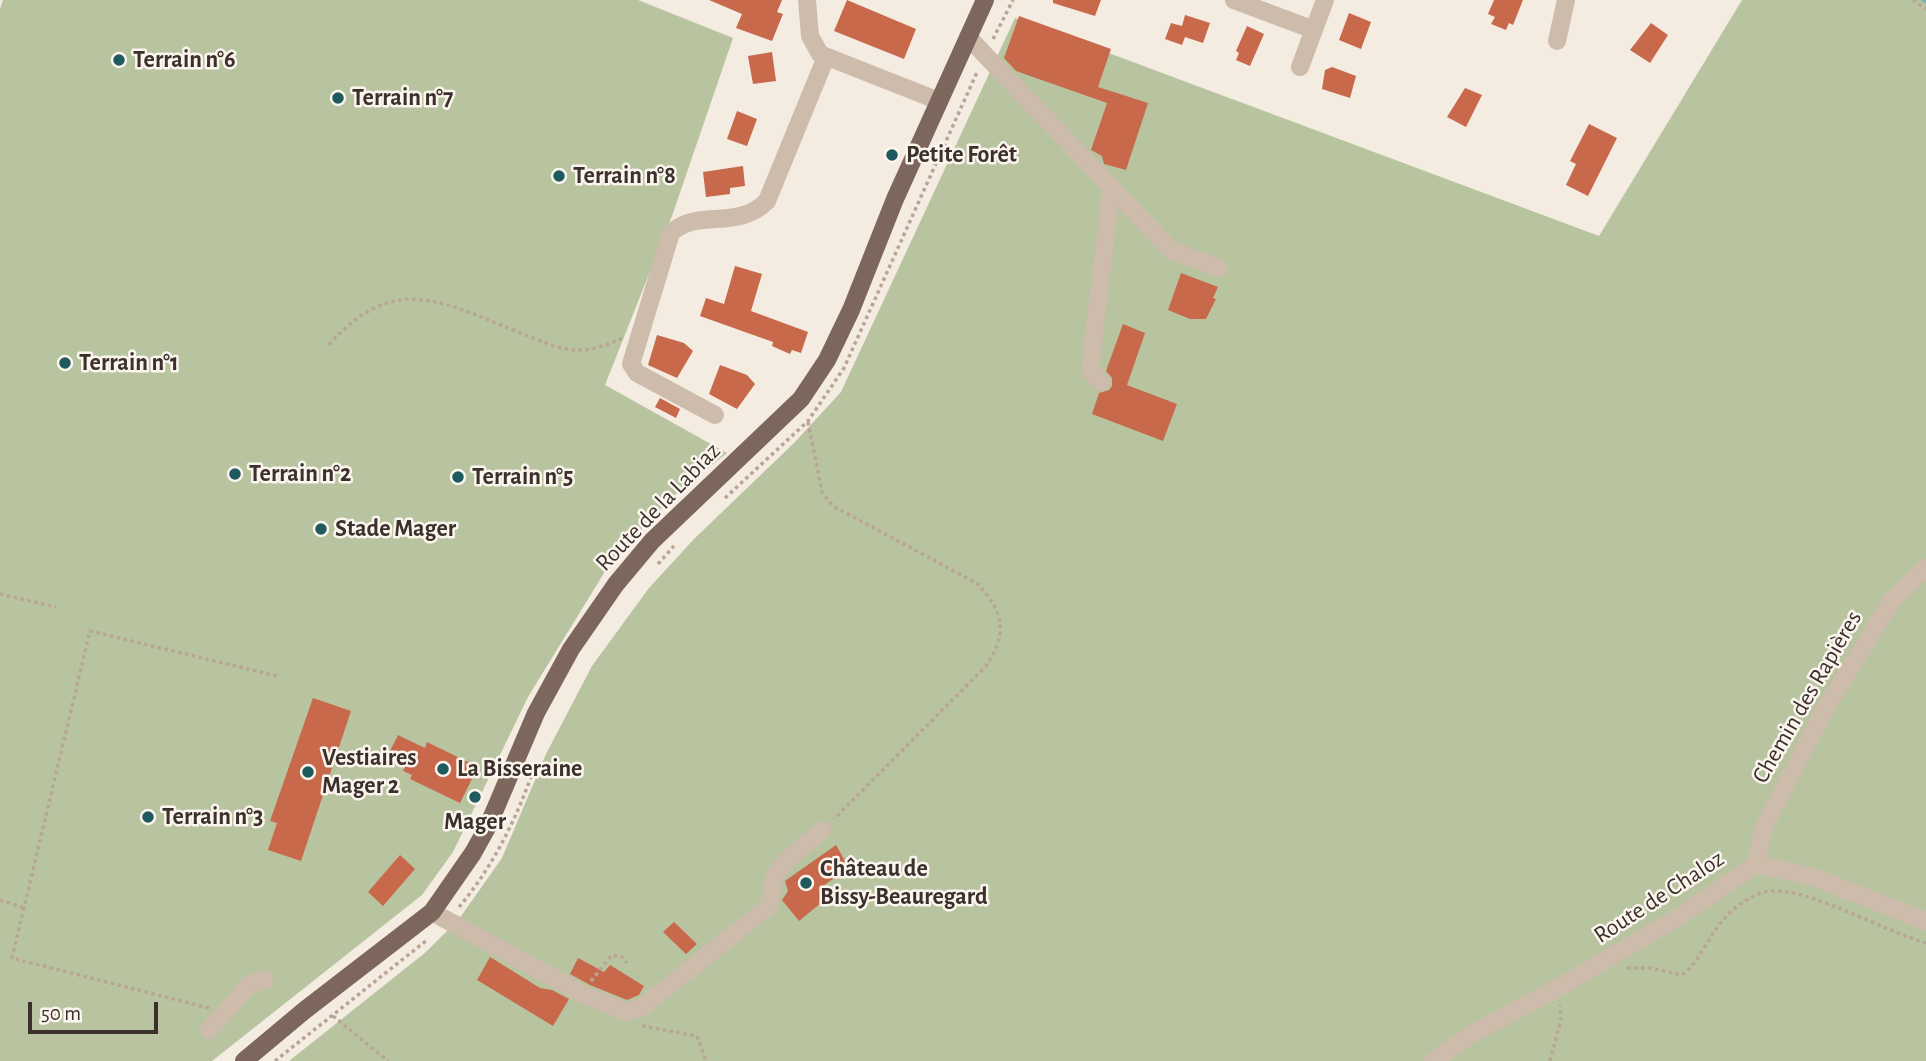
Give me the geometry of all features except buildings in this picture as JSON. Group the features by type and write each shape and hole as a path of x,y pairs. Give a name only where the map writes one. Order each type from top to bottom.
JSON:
{"main road":[{"name":"Route de la Labiaz","path":"244,1061 304,1010 439,917 473,853 536,713 571,649 616,584 652,541 801,399 827,360 851,310 895,199 985,0"}],"street":[{"path":"807,0 813,47 825,57 939,101"},
{"path":"1234,0 1314,30"},
{"path":"1300,67 1325,0"},
{"path":"1557,41 1566,0"},
{"path":"968,37 1171,250 1219,268"},
{"path":"715,415 637,373 631,365 641,330 671,233 687,223 747,217 767,201 825,57"},
{"path":"1101,382 1091,372 1090,361 1111,190"},
{"name":"Chemin des Rapières","path":"1756,864 1763,829 1774,804 1834,693 1892,600 1926,568"},
{"path":"439,917 585,995 626,1012 640,1008 769,906 775,875 786,861 822,830"},
{"name":"Route de Chaloz","path":"1433,1061 1470,1035 1563,985 1680,916 1756,864 1813,877 1926,920"},
{"path":"209,1030 250,984 264,980"}],"path":[{"path":"718,504 808,421 830,392 857,345 984,55 1013,0"},
{"path":"1913,0 1926,9"},
{"path":"329,345 374,306 403,299 432,299 541,341 576,351 603,347 641,330"},
{"path":"801,399 822,492 833,506 978,584 991,598 999,616 1001,633 998,649 986,666 822,830"},
{"path":"654,567 677,543"},
{"path":"0,594 55,607"},
{"path":"224,1013 191,1002 12,958 90,631 277,676"},
{"path":"275,1061 333,1016 483,875 504,840 540,749"},
{"path":"1625,968 1637,966 1682,975 1696,960 1714,929 1734,909 1756,894 1773,891 1797,893 1926,943"},
{"path":"0,900 24,908"},
{"path":"585,995 592,978 612,955 622,957 627,963"},
{"path":"1550,1061 1561,1019 1563,985"},
{"path":"626,1012 642,1026 697,1036 706,1061"},
{"path":"333,1016 388,1061"}],"green space":[{"name":"Stade Mager","path":"3,0 638,0 733,38 672,216 605,385 727,453 671,498 612,560 528,697 453,852 422,895 212,1061 0,1061 0,9"},
{"path":"1742,0 1926,0 1926,1061 289,1061 426,952 459,919 502,858 546,754 592,666 649,588 694,539 794,443 841,392 1015,18 1599,236"}],"place":[{"name":"Terrain n°6","path":"119,60"},
{"name":"Terrain n°7","path":"338,98"},
{"name":"Petite Forêt","path":"892,155"},
{"name":"Terrain n°8","path":"559,176"},
{"name":"Terrain n°1","path":"65,363"},
{"name":"Terrain n°2","path":"235,474"},
{"name":"Terrain n°5","path":"458,477"},
{"name":"Stade Mager","path":"321,529"},
{"name":"La Bisseraine","path":"443,769"},
{"name":"Vestiaires Mager 2","path":"308,772"},
{"name":"Mager","path":"475,797"},
{"name":"Terrain n°3","path":"148,817"},
{"name":"Château de Bissy-Beauregard","path":"806,883"}]}
